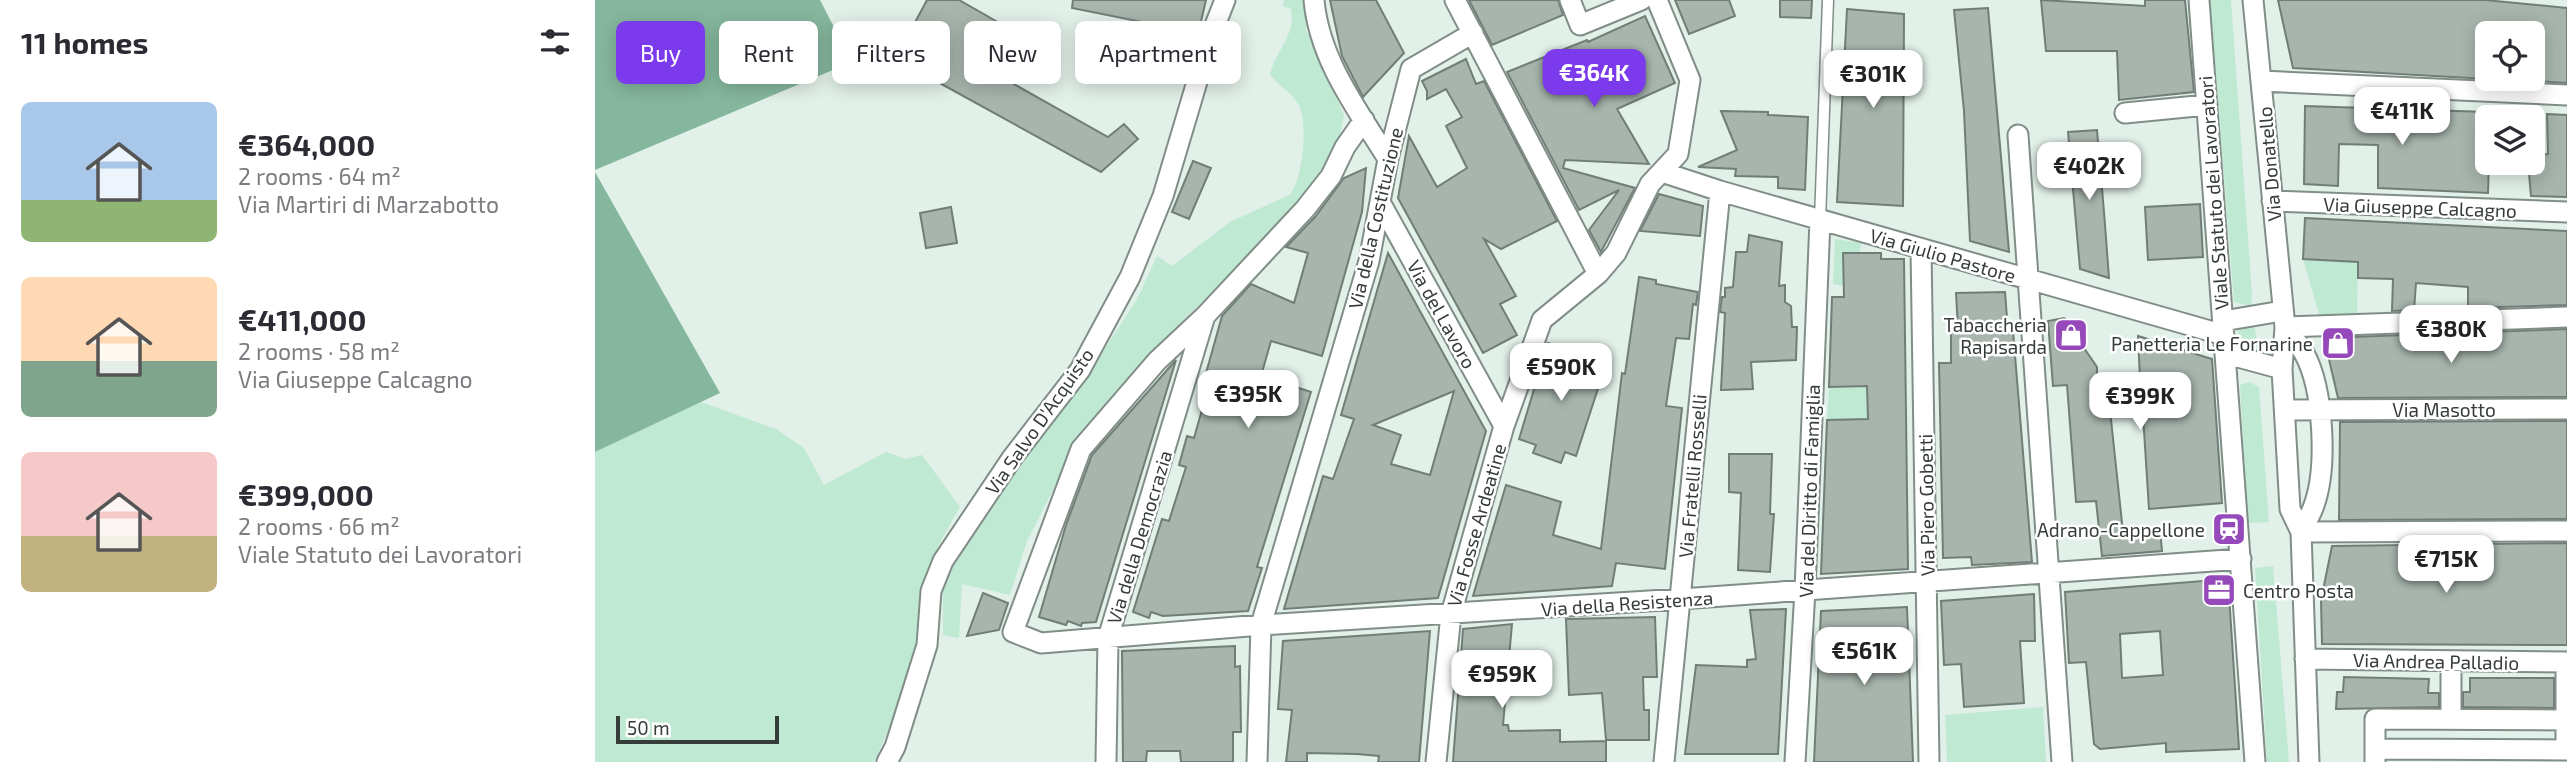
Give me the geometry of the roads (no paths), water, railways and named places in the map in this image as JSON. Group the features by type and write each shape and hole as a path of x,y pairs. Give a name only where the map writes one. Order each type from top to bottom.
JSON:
{"street":[{"name":"Via Salvo D'Acquisto","path":"887,762 895,747 927,645 931,591 943,561 1012,458 1080,370 1130,277 1163,196 1210,38 1225,0"},
{"path":"1314,0 1316,23 1335,73 1388,159"},
{"path":"1455,0 1598,274"},
{"path":"1570,0 1580,25 1641,0"},
{"name":"Via Fosse Ardeatine","path":"1436,762 1451,614 1504,426 1542,320 1598,274 1616,253 1650,184 1678,154 1690,79 1657,0"},
{"name":"Viale Statuto dei Lavoratori","path":"2199,0 2255,762"},
{"name":"Via Donatello","path":"2253,0 2284,319 2281,369 2290,509 2301,532"},
{"name":"Via della Costituzione","path":"1257,762 1261,625 1369,261 1388,159 1411,69 1473,33"},
{"path":"2261,81 2567,95"},
{"path":"2125,113 2207,105"},
{"path":"1205,316 1305,209 1331,176 1345,147 1364,120"},
{"path":"2018,135 2062,762"},
{"name":"Via Giulio Pastore","path":"1662,172 2225,337 2281,369"},
{"name":"Via Fratelli Rosselli","path":"1664,762 1720,191"},
{"name":"Via Giuseppe Calcagno","path":"2272,201 2567,212"},
{"name":"Via del Lavoro","path":"1380,202 1504,426"},
{"name":"Via del Diritto di Famiglia","path":"1795,762 1820,220"},
{"name":"Via Piero Gobetti","path":"1921,248 1929,762"},
{"name":"Via della Resistenza","path":"1205,316 1157,360 1081,449 1013,632 1041,643 1261,625 1681,599 2241,559"},
{"name":"Via della Democrazia","path":"1106,762 1108,638 1205,316"},
{"path":"2225,337 2284,319 2567,317"},
{"path":"2284,319 2304,352 2321,410 2320,480 2314,507 2301,532 2309,762"},
{"name":"Via Masotto","path":"2285,410 2567,409"},
{"path":"2301,532 2567,531"},
{"name":"Via Andrea Palladio","path":"2305,659 2566,662"},
{"path":"2451,661 2451,719"},
{"path":"2566,662 2566,720 2566,756 2375,755 2375,719 2566,720"}],"lane":[{"path":"1820,220 1828,0"}],"place":[{"name":"Tabaccheria Rapisarda","path":"2071,335"},
{"name":"Panetteria Le Fornarine","path":"2338,343"},
{"name":"Adrano-Cappellone","path":"2229,529"},
{"name":"Centro Posta","path":"2219,590"}]}
